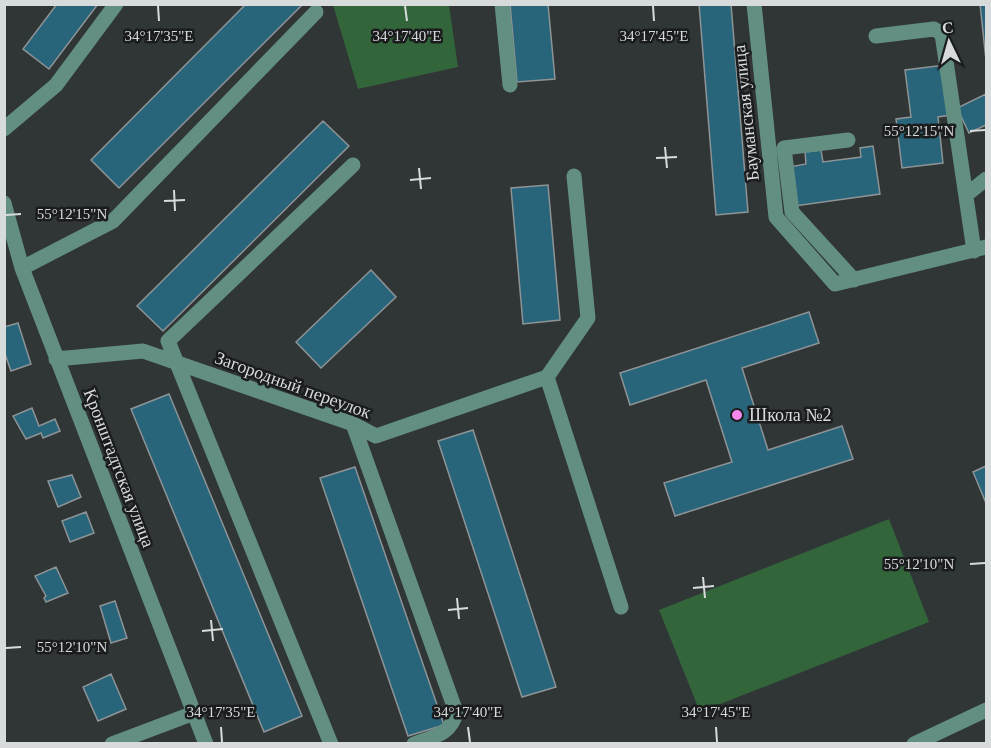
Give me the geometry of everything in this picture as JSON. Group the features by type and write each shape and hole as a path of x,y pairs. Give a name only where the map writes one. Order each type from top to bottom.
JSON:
{"street":[{"path":"4,129 56,85 116,4"},
{"path":"502,4 510,85"},
{"name":"Бауманская улица","path":"754,4 777,217 835,285 854,280"},
{"path":"22,268 113,221 316,12"},
{"path":"848,140 784,148 792,212 854,280 980,249 966,195 942,34 934,29 876,36"},
{"path":"331,744 168,341 353,165"},
{"path":"574,176 588,318 547,377 621,607"},
{"path":"966,195 987,179"},
{"name":"Кронштадтская улица","path":"4,203 22,268 206,744"},
{"name":"Загородный переулок","path":"56,359 143,351 353,424 376,436 547,377"},
{"path":"353,424 456,712 454,724 450,729 414,744"},
{"path":"915,744 987,710"},
{"path":"112,744 194,713"}],"green space":[{"path":"333,5 449,5 458,67 358,89"},
{"path":"889,519 929,622 700,712 659,610"}],"building":[{"path":"57,4 98,4 49,69 23,49"},
{"path":"246,4 303,4 119,188 91,160"},
{"path":"510,4 548,4 555,79 517,82"},
{"path":"699,4 731,4 748,212 716,215"},
{"path":"980,4 986,4 986,60"},
{"path":"945,65 951,115 938,117 943,163 902,168 896,119 911,117 905,70"},
{"path":"986,94 986,125 969,133 957,108"},
{"path":"323,121 349,146 163,331 137,306"},
{"path":"873,146 880,194 795,206 789,167 806,164 805,152 821,150 823,162 861,157 860,148"},
{"path":"548,185 560,320 523,324 511,188"},
{"path":"371,270 396,297 321,368 296,342"},
{"name":"Школа №2","path":"809,312 819,343 742,368 768,450 842,426 853,459 675,516 664,483 732,462 706,380 630,405 620,373"},
{"path":"18,323 31,364 11,371 4,351 4,327"},
{"path":"169,394 302,716 264,732 131,409"},
{"path":"32,408 39,426 55,419 60,431 43,438 41,433 26,439 13,416"},
{"path":"473,430 556,687 522,697 438,441"},
{"path":"986,466 986,503 973,472"},
{"path":"355,467 444,725 408,736 320,478"},
{"path":"72,475 81,497 58,507 48,481"},
{"path":"86,512 94,533 70,542 62,521"},
{"path":"56,567 68,593 46,602 44,598 46,596 35,576"},
{"path":"115,601 127,638 111,643 100,606"},
{"path":"111,674 126,709 98,721 83,687"}],"place":[{"name":"Школа №2","path":"737,415"}]}
